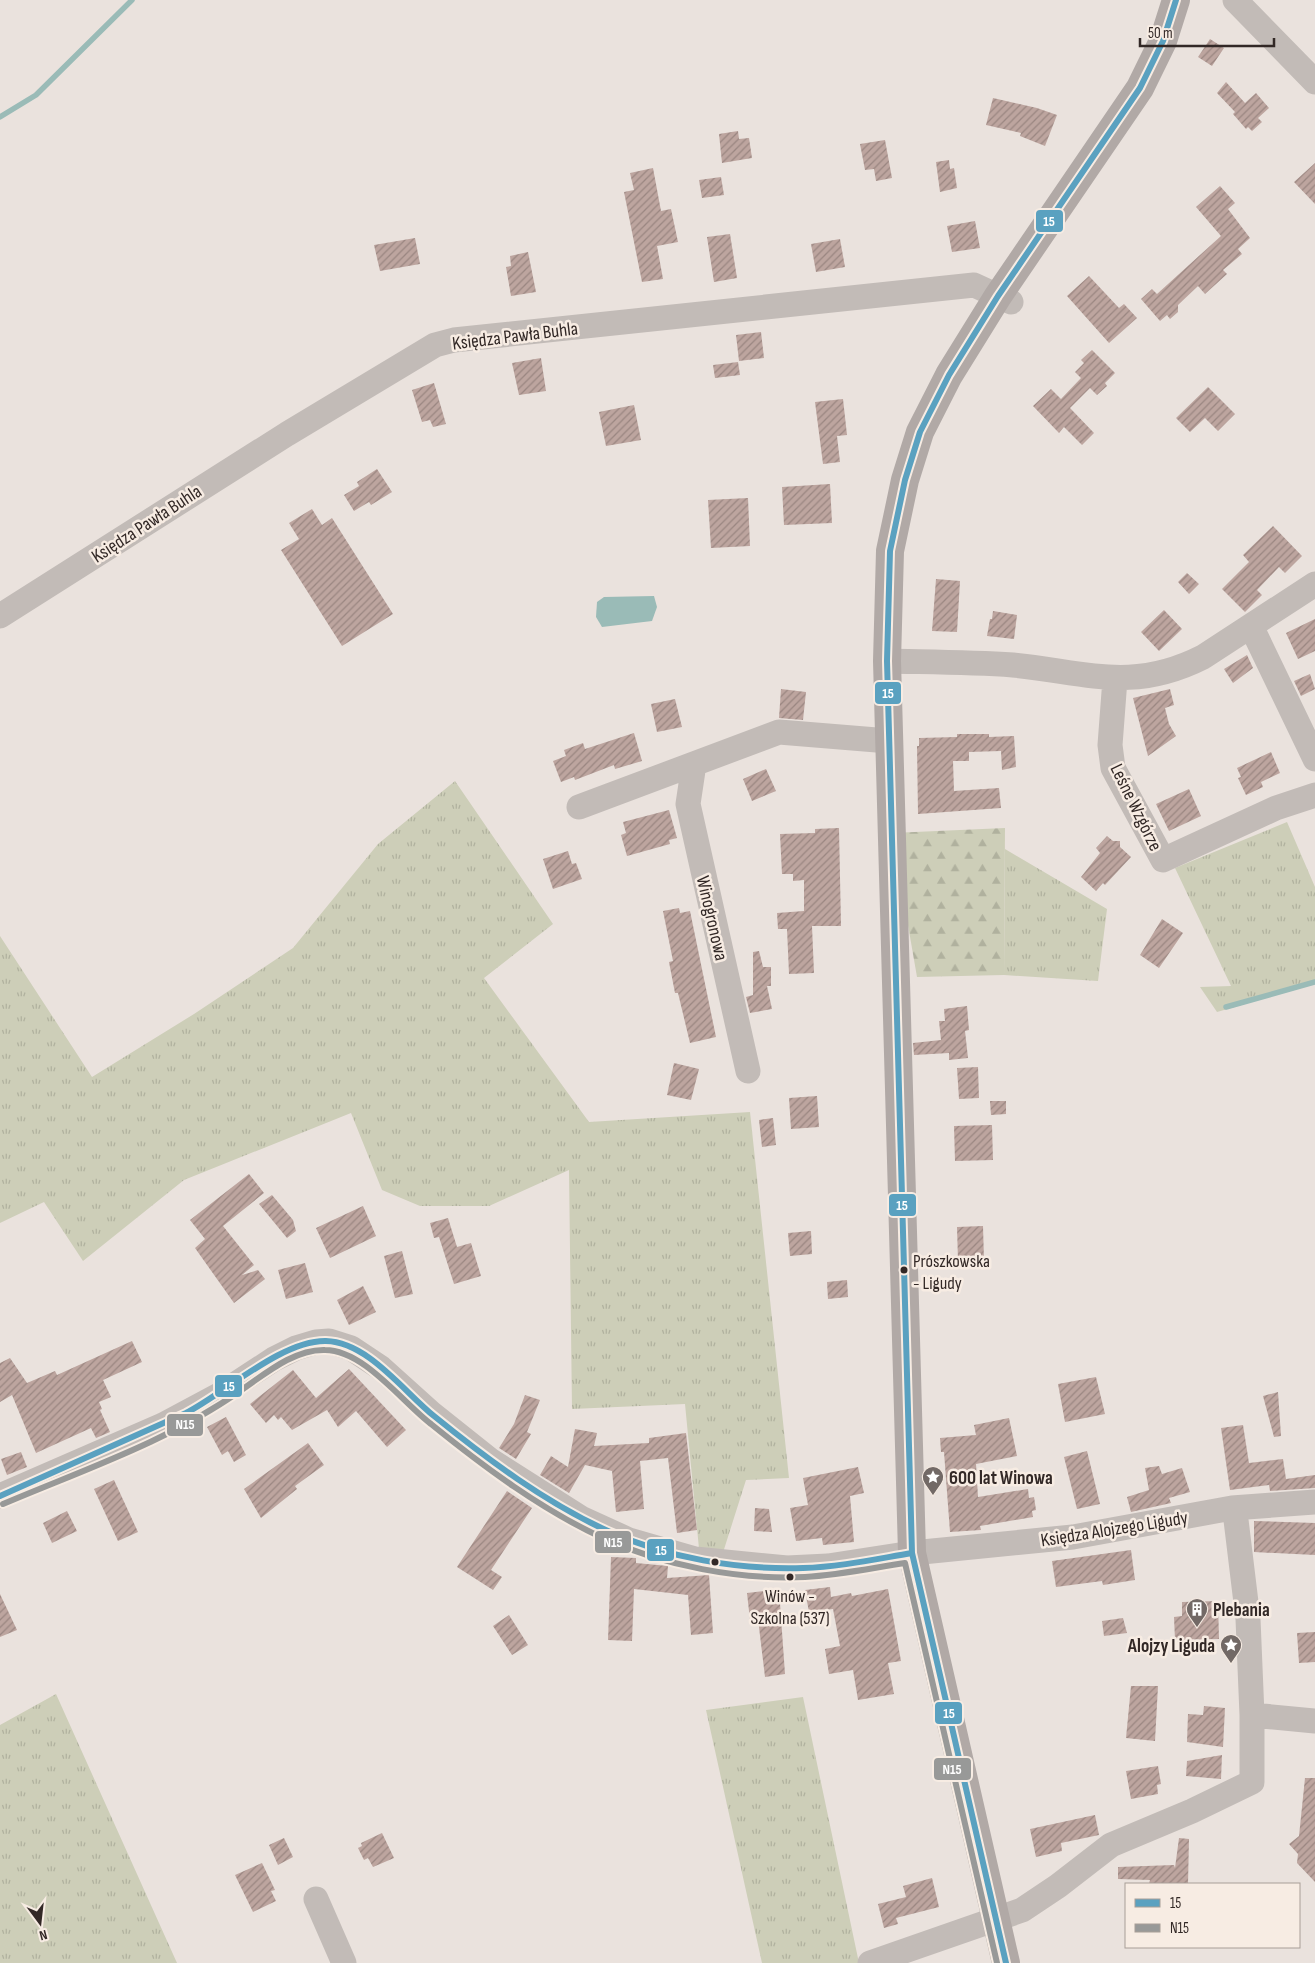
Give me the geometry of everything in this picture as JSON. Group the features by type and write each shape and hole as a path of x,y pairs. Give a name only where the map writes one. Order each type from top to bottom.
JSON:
{"main road":[{"path":"1006,1963 912,1553 887,661 890,551 908,471 920,432 948,375 1004,299 1140,88 1162,41 1176,0"}],"street":[{"path":"1235,0 1315,82"},
{"name":"Księdza Pawła Buhla","path":"0,616 286,434 436,345 454,340 974,284 1004,299"},
{"path":"887,661 1013,665 1115,679 1139,678 1185,666 1315,584"},
{"path":"1251,626 1315,759"},
{"name":"Leśne Wzgórze","path":"1115,679 1110,745 1113,768 1163,860 1276,808 1315,795"},
{"path":"578,807 779,732 889,741"},
{"name":"Winogronowa","path":"694,764 688,804 748,1071"},
{"name":"Księdza Alojzego Ligudy","path":"0,1496 168,1422 219,1395 274,1359 296,1348 316,1342 329,1341 351,1348 381,1368 431,1414 490,1460 581,1518 629,1540 695,1559 787,1568 828,1566 912,1553 1073,1537 1232,1508 1315,1502"},
{"path":"870,1963 995,1920 1027,1906 1111,1845 1192,1812 1252,1782 1252,1716 1248,1619 1236,1520 1232,1508"},
{"path":"1252,1716 1315,1721"},
{"path":"316,1899 344,1963"}],"green space":[{"path":"455,781 553,924 484,978 589,1122 750,1112 789,1478 746,1480 720,1562 700,1559 685,1404 572,1409 569,1170 489,1206 420,1206 382,1190 351,1113 184,1180 83,1261 44,1202 0,1223 0,936 92,1077 194,1014 293,948 378,844"},
{"path":"1287,822 1315,887 1315,984 1217,1012 1200,987 1231,986 1175,868"},
{"path":"1005,828 1004,975 917,977 892,833"},
{"path":"1005,849 1107,909 1098,981 1004,975"},
{"path":"56,1694 177,1963 0,1963 0,1725"},
{"path":"803,1697 859,1963 762,1963 706,1710"}],"water":[{"path":"654,596 657,607 652,621 602,627 596,617 597,602 604,597"}],"building":[{"path":"1210,39 1224,48 1212,66 1198,57"},
{"path":"1226,82 1245,103 1256,93 1269,108 1258,118 1262,122 1252,131 1248,127 1246,129 1233,114 1235,112 1217,93"},
{"path":"993,98 1037,108 1057,115 1045,146 1020,136 1021,133 986,125"},
{"path":"738,131 739,139 749,138 752,158 722,163 719,134"},
{"path":"885,140 892,178 876,181 874,169 865,170 860,144"},
{"path":"949,160 950,169 954,168 957,188 940,192 936,162"},
{"path":"1315,163 1315,204 1294,182"},
{"path":"653,168 661,211 671,209 678,242 657,246 663,279 642,282 624,192 634,190 630,173"},
{"path":"721,177 724,195 702,198 699,180"},
{"path":"1220,186 1235,203 1228,209 1250,238 1238,249 1242,254 1223,270 1227,274 1205,294 1198,286 1178,305 1178,312 1170,319 1167,315 1160,321 1141,299 1152,289 1157,294 1221,236 1196,207"},
{"path":"975,221 980,248 952,252 947,226"},
{"path":"730,234 737,278 714,282 707,237"},
{"path":"415,238 420,264 380,271 374,245"},
{"path":"840,239 845,267 816,272 811,244"},
{"path":"528,252 536,292 511,296 506,267 511,266 510,256"},
{"path":"1089,276 1119,308 1124,304 1137,318 1109,343 1067,296"},
{"path":"761,332 764,358 739,361 736,335"},
{"path":"1092,350 1115,373 1105,383 1107,386 1097,395 1090,388 1070,408 1094,433 1082,445 1064,427 1059,433 1033,406 1051,389 1061,399 1081,378 1075,372 1084,363 1081,360"},
{"path":"541,358 546,391 519,395 512,363"},
{"path":"738,362 740,375 715,378 713,365"},
{"path":"434,383 446,424 433,427 430,420 422,422 412,390"},
{"path":"1208,387 1235,414 1218,431 1205,418 1190,432 1176,418"},
{"path":"843,399 847,435 837,436 840,462 823,464 815,402"},
{"path":"634,405 641,440 606,446 599,412"},
{"path":"377,469 392,492 371,505 369,502 354,511 344,495 359,486 357,482"},
{"path":"830,484 832,523 784,525 782,487"},
{"path":"748,498 750,546 711,548 708,500"},
{"path":"312,509 322,525 332,518 393,614 342,646 281,550 299,539 289,523"},
{"path":"1273,526 1302,556 1285,573 1279,567 1257,590 1262,595 1245,612 1222,589 1249,562 1243,555"},
{"path":"1187,573 1199,584 1189,594 1178,582"},
{"path":"936,579 960,581 957,632 932,631"},
{"path":"1164,610 1182,629 1159,651 1141,632"},
{"path":"993,611 1017,615 1014,639 987,636"},
{"path":"1315,619 1315,651 1298,659 1286,633"},
{"path":"1247,655 1253,668 1233,683 1224,669"},
{"path":"1310,674 1315,689 1301,696 1294,681"},
{"path":"781,689 806,692 803,720 779,718"},
{"path":"1170,689 1174,705 1165,708 1169,724 1176,736 1148,756 1133,698"},
{"path":"675,699 682,727 657,732 651,704"},
{"path":"634,733 642,761 615,769 614,765 575,780 574,777 561,782 553,761 566,756 564,750 583,743 585,749"},
{"path":"957,734 989,734 989,737 1014,736 1016,767 1002,770 1001,751 969,752 969,761 953,761 954,791 999,788 1001,808 918,814 917,746 919,746 919,738 957,737"},
{"path":"1271,752 1280,773 1261,782 1263,787 1246,795 1238,778 1241,777 1237,768"},
{"path":"766,769 776,791 752,801 743,779"},
{"path":"1189,789 1201,816 1169,831 1156,804"},
{"path":"669,810 677,838 669,840 670,844 627,856 621,835 626,833 623,822"},
{"path":"839,828 841,926 812,926 814,973 789,974 787,929 778,929 777,913 804,911 804,880 793,881 793,874 782,874 780,834 815,833 815,829"},
{"path":"1107,836 1113,841 1120,841 1120,847 1131,857 1105,885 1103,883 1096,891 1081,877 1100,853 1096,848"},
{"path":"568,851 572,864 576,863 582,879 553,889 543,859"},
{"path":"679,908 680,913 690,911 716,1037 690,1043 678,993 675,993 669,962 673,961 663,911"},
{"path":"1162,919 1183,933 1159,968 1140,955"},
{"path":"759,951 763,967 771,967 771,986 767,986 772,1009 750,1013 746,997 753,995 753,952"},
{"path":"967,1006 969,1030 965,1031 968,1058 949,1060 949,1053 914,1055 913,1043 941,1040 939,1021 945,1021 944,1009"},
{"path":"674,1063 699,1069 691,1100 667,1095"},
{"path":"978,1067 979,1098 959,1099 957,1068"},
{"path":"817,1096 819,1127 791,1129 789,1098"},
{"path":"990,1101 1006,1101 1006,1114 991,1115"},
{"path":"773,1118 776,1145 762,1147 759,1120"},
{"path":"992,1125 993,1160 955,1161 954,1126"},
{"path":"249,1174 264,1193 223,1226 254,1265 242,1275 258,1270 265,1279 234,1303 195,1248 205,1239 190,1220"},
{"path":"272,1195 293,1220 296,1231 287,1238 259,1204"},
{"path":"363,1206 376,1236 330,1258 316,1228"},
{"path":"448,1218 457,1247 471,1243 481,1276 454,1284 439,1237 434,1238 430,1223"},
{"path":"983,1226 984,1260 958,1261 957,1227"},
{"path":"811,1231 812,1254 790,1256 788,1233"},
{"path":"402,1251 413,1294 395,1298 384,1256"},
{"path":"305,1263 313,1292 286,1299 278,1270"},
{"path":"847,1280 848,1297 828,1299 827,1282"},
{"path":"363,1286 376,1312 349,1325 337,1300"},
{"path":"132,1341 142,1362 103,1380 111,1397 99,1402 102,1409 100,1410 110,1432 96,1438 91,1428 36,1453 12,1395 0,1402 0,1363 10,1358 27,1383 55,1371 57,1375"},
{"path":"349,1369 406,1430 387,1447 356,1411 338,1427 327,1410 292,1430 281,1417 278,1420 274,1415 266,1423 250,1404 293,1370 316,1398"},
{"path":"1096,1377 1105,1414 1065,1422 1058,1384"},
{"path":"1278,1392 1281,1436 1274,1437 1263,1396"},
{"path":"525,1395 540,1400 527,1432 531,1434 516,1459 499,1448 514,1424"},
{"path":"226,1417 246,1455 234,1462 228,1451 222,1455 207,1427"},
{"path":"1009,1418 1017,1456 976,1464 978,1497 1028,1489 1029,1498 1034,1497 1036,1510 1032,1511 1033,1517 980,1526 981,1530 950,1532 944,1452 941,1452 940,1438 976,1435 974,1425"},
{"path":"1243,1425 1249,1463 1283,1459 1286,1479 1315,1475 1315,1488 1270,1491 1269,1485 1230,1490 1221,1428"},
{"path":"575,1429 597,1433 594,1446 649,1443 649,1438 686,1433 697,1530 677,1533 668,1458 640,1461 644,1509 616,1512 612,1471 585,1465 569,1493 540,1475 551,1456 568,1467"},
{"path":"308,1443 324,1465 295,1486 297,1489 261,1518 244,1489"},
{"path":"1087,1451 1100,1504 1077,1509 1064,1457"},
{"path":"21,1452 27,1467 7,1475 1,1459"},
{"path":"1159,1466 1162,1474 1182,1468 1190,1492 1169,1498 1171,1503 1131,1512 1127,1497 1149,1490 1145,1468"},
{"path":"858,1467 864,1493 850,1496 854,1542 823,1545 822,1538 796,1541 790,1508 808,1505 803,1478"},
{"path":"114,1480 138,1532 118,1541 94,1489"},
{"path":"507,1491 532,1508 491,1570 502,1577 493,1590 457,1567"},
{"path":"755,1508 769,1509 772,1532 754,1531"},
{"path":"67,1511 77,1531 52,1543 43,1523"},
{"path":"1254,1521 1315,1523 1315,1555 1254,1552"},
{"path":"1131,1550 1135,1580 1103,1585 1102,1581 1056,1587 1052,1561"},
{"path":"611,1557 636,1558 636,1563 668,1566 667,1578 709,1575 713,1633 691,1635 688,1595 634,1589 632,1641 608,1640"},
{"path":"830,1587 831,1597 851,1593 852,1596 888,1589 901,1661 888,1663 894,1694 858,1700 853,1670 829,1674 825,1649 840,1646 833,1609 809,1612 805,1590"},
{"path":"779,1589 785,1674 765,1677 758,1619 750,1620 747,1593"},
{"path":"0,1594 17,1630 0,1637"},
{"name":"Plebania","path":"1218,1601 1219,1639 1175,1640 1174,1617 1182,1616 1182,1602"},
{"path":"509,1615 528,1645 512,1655 493,1626"},
{"path":"1123,1618 1127,1633 1104,1636 1102,1621"},
{"path":"1315,1632 1315,1662 1299,1663 1297,1633"},
{"path":"1131,1686 1158,1686 1155,1741 1126,1738"},
{"path":"1204,1706 1225,1708 1223,1747 1187,1742 1188,1714 1203,1715"},
{"path":"1222,1755 1221,1779 1186,1776 1187,1761"},
{"path":"1158,1766 1161,1784 1157,1785 1158,1794 1131,1799 1126,1771"},
{"path":"1305,1778 1315,1778 1315,1882 1297,1863 1298,1854 1289,1844 1299,1836"},
{"path":"1095,1815 1099,1835 1061,1843 1062,1851 1036,1857 1030,1829"},
{"path":"382,1833 394,1858 373,1867 368,1858 364,1860 358,1848 362,1846 361,1843"},
{"path":"284,1838 293,1857 278,1865 269,1845"},
{"path":"1179,1838 1189,1839 1188,1883 1149,1883 1150,1880 1118,1879 1118,1867 1174,1865 1175,1868"},
{"path":"262,1863 275,1890 271,1891 276,1901 253,1912 235,1875"},
{"path":"932,1878 939,1907 896,1918 898,1924 884,1928 878,1904 906,1897 903,1886"}],"waterway":[{"path":"0,117 36,95 132,0"},
{"path":"1226,1007 1315,982"}],"transit line":[{"name":"15","path":"1006,1963 912,1553 887,661 890,551 905,480 920,432 949,375 998,296 1140,88 1163,41 1176,0"},
{"name":"15","path":"0,1496 186,1413 254,1369 291,1349 309,1343 326,1341 341,1344 371,1359 422,1406 454,1432 540,1494 585,1520 631,1540 678,1555 753,1567 803,1568 831,1566 912,1553"},
{"name":"N15","path":"3,1504 155,1440 213,1409 291,1358 313,1351 325,1350 340,1352 354,1358 368,1368 420,1415 514,1487 580,1527 626,1548 702,1569 754,1576 818,1576 905,1563 997,1963"}],"place":[{"name":"Prószkowska - Ligudy","path":"904,1270"},
{"name":"600 lat Winowa","path":"933,1496"},
{"name":"Winów - Szkolna (537)","path":"790,1577"},
{"name":"Plebania","path":"1197,1628"},
{"name":"Alojzy Liguda","path":"1231,1664"}]}
